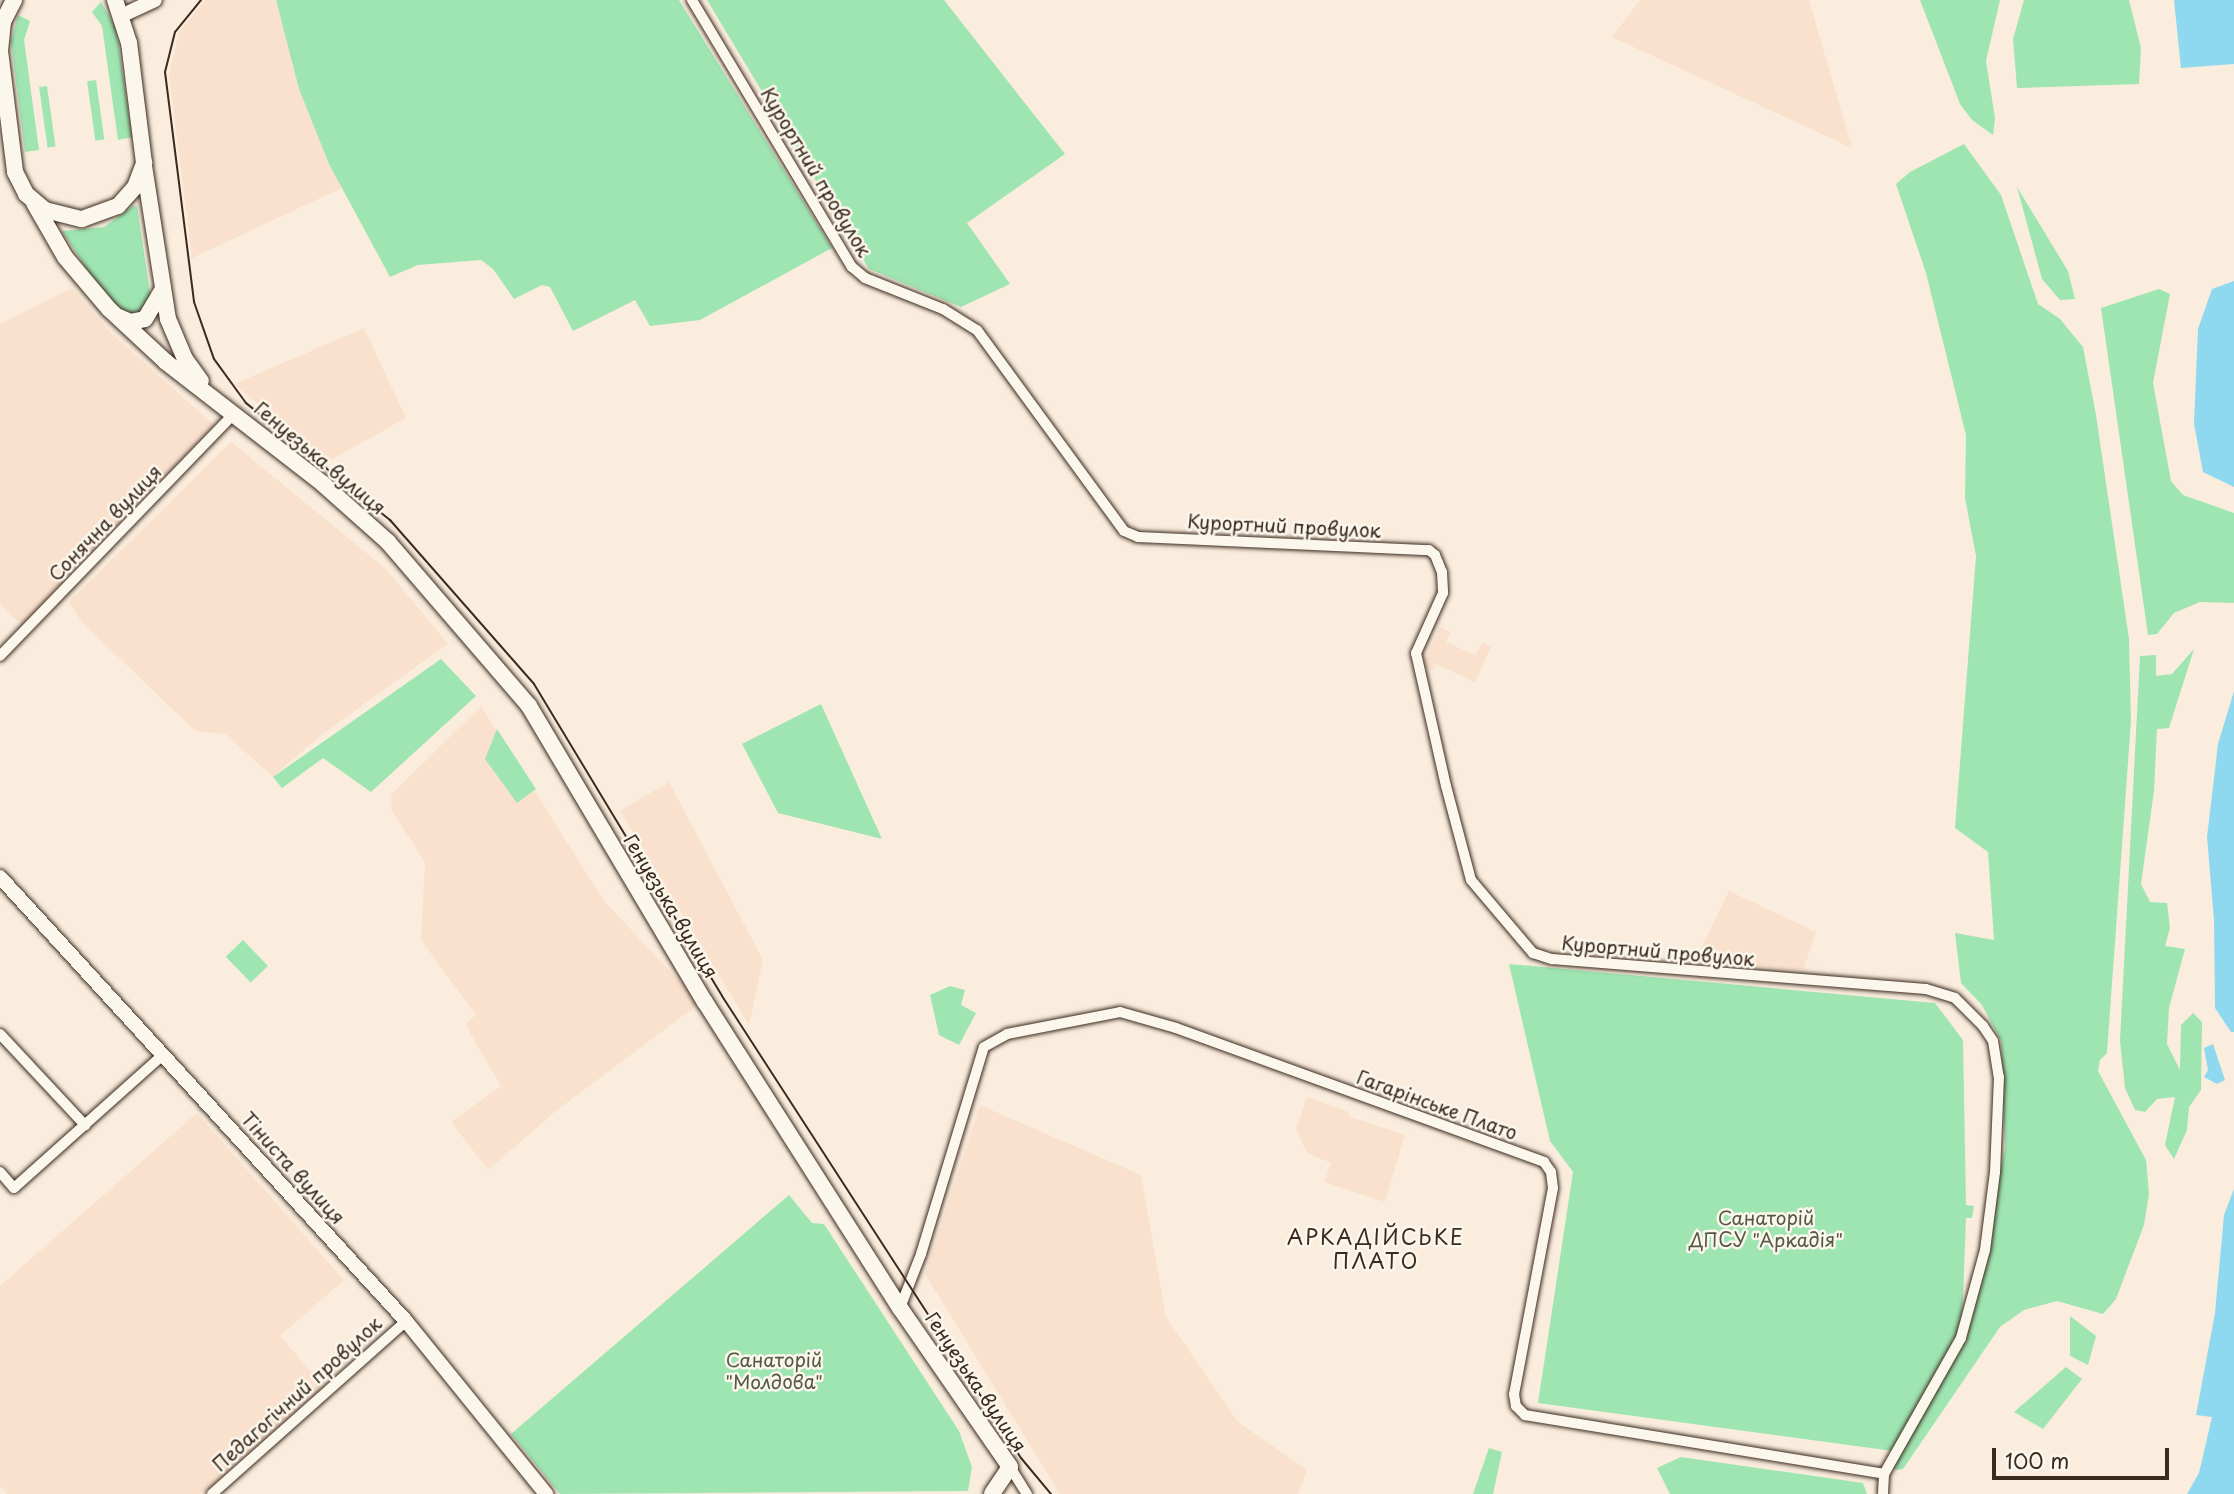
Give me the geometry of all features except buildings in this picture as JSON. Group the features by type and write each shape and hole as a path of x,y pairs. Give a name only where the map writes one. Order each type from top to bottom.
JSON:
{"main road":[{"path":"9,3 3,22 0,50 2,86 13,161"},
{"name":"Генуезька вулиця","path":"119,8 163,288 174,337 214,396"},
{"path":"0,144 13,161"},
{"name":"Генуезька вулиця","path":"13,161 19,183 34,202 65,257 109,309 166,362 214,396 388,542 530,706 705,1002 900,1308 1010,1467"},
{"path":"34,202 69,219 107,213 135,187 144,163"},
{"path":"109,309 124,319 141,321 153,312 163,288"},
{"path":"992,1494 1010,1467"}],"street":[{"path":"119,8 155,0"},
{"name":"Курортний провулок","path":"692,0 852,267 865,278 943,309 977,330 1124,531 1138,537 1429,550 1442,572 1443,593 1416,653 1446,786 1471,880 1533,953 1552,959 1944,993 1983,1026 1998,1058 1992,1196 1984,1251 1961,1338 1884,1474"},
{"name":"Сонячна вулиця","path":"0,656 234,414"},
{"name":"Тіниста вулиця","path":"0,877 406,1321 545,1494"},
{"name":"Гагарінське Плато","path":"900,1308 921,1254 984,1048 1007,1034 1120,1012 1176,1028 1544,1162 1551,1172 1553,1188 1514,1394 1516,1406 1525,1415 1884,1474"},
{"path":"0,1034 85,1125"},
{"path":"0,1172 14,1188 164,1054"},
{"name":"Педагогічний провулок","path":"212,1494 406,1321"},
{"name":"Генуезька вулиця","path":"1010,1467 1027,1494"},
{"path":"1883,1494 1884,1474"}],"shaded area":[{"path":"205,0 276,0 299,89 342,188 192,258 169,74 179,32"},
{"path":"1640,0 1809,0 1852,148 1612,37"},
{"path":"72,288 112,334 214,425 23,626 0,604 0,324"},
{"path":"364,328 406,418 329,461 234,384"},
{"path":"231,442 386,569 448,644 321,735 273,777 225,734 195,731 81,621 69,602"},
{"path":"1440,627 1450,632 1446,642 1475,655 1482,642 1491,647 1475,682 1436,664 1432,671 1422,666"},
{"path":"481,706 604,901 700,1003 557,1110 488,1170 451,1122 501,1086 465,1024 476,1015 421,940 425,862 392,811 391,795"},
{"path":"669,782 763,960 749,1025 620,811"},
{"path":"1729,891 1816,932 1803,971 1695,961"},
{"path":"1307,1097 1349,1112 1348,1116 1405,1135 1385,1202 1324,1182 1331,1163 1307,1153 1296,1129"},
{"path":"980,1105 1141,1175 1166,1317 1238,1422 1307,1470 1298,1494 1060,1494 925,1274"},
{"path":"197,1113 344,1280 280,1336 324,1387 202,1494 7,1494 0,1486 0,1286"}],"green space":[{"path":"276,0 679,0 832,248 700,320 650,326 635,300 573,331 550,287 542,285 514,299 493,269 481,260 418,265 390,277 329,164 299,89"},
{"path":"707,0 944,0 1065,154 967,223 1010,284 961,307 869,269"},
{"path":"1920,0 2000,0 1986,61 1995,118 1993,135 1972,120 1960,104"},
{"path":"2024,0 2129,0 2141,48 2139,84 2017,88 2013,39"},
{"path":"101,2 116,28 132,137 118,140 102,26 92,12"},
{"path":"18,15 30,21 24,40 39,150 25,152 11,42"},
{"path":"96,80 104,139 95,141 87,81"},
{"path":"47,86 55,146 48,148 39,87"},
{"path":"1964,144 2001,195 2038,304 2060,319 2083,347 2096,415 2129,639 2131,721 2107,1053 2100,1060 2098,1071 2146,1160 2149,1194 2144,1225 2116,1299 2103,1314 2057,1301 2024,1310 2000,1327 1903,1469 1897,1470 1892,1467 1966,1341 2005,1147 2001,1041 1982,1005 1961,983 1955,933 1994,940 1988,852 1955,828 1976,556 1965,498 1966,435 1926,273 1896,184 1910,172"},
{"path":"2017,187 2068,271 2075,299 2060,300 2042,279"},
{"path":"133,206 137,206 150,293 149,305 136,316 122,311 99,288 62,231 104,227"},
{"path":"2159,289 2170,294 2153,383 2171,481 2183,495 2234,513 2234,603 2200,602 2174,613 2157,634 2148,635 2101,308"},
{"path":"2194,649 2169,728 2157,729 2154,791 2141,884 2150,902 2167,903 2170,928 2165,946 2185,949 2169,1008 2167,1044 2180,1070 2181,1025 2193,1013 2202,1022 2201,1090 2189,1107 2187,1130 2174,1159 2165,1145 2175,1097 2157,1099 2145,1112 2135,1110 2125,1088 2120,1041 2140,656 2156,655 2156,676 2172,674"},
{"path":"441,659 476,696 371,792 323,758 282,788 273,777"},
{"path":"821,704 882,839 778,813 742,744"},
{"path":"497,729 536,789 517,803 485,759"},
{"path":"243,940 268,966 251,983 226,957"},
{"name":"Санаторій ДПСУ \"Аркадія\"","path":"1509,964 1935,1003 1963,1040 1966,1205 1974,1206 1972,1218 1966,1218 1962,1324 1893,1451 1538,1403 1573,1172 1550,1141"},
{"path":"950,986 965,990 961,1005 976,1013 959,1045 939,1035 930,995"},
{"name":"Санаторій \"Молдова\"","path":"789,1195 812,1223 824,1224 959,1431 972,1467 968,1491 560,1494 511,1434"},
{"path":"2070,1316 2096,1336 2088,1365 2070,1356"},
{"path":"2066,1367 2082,1379 2043,1429 2014,1412"},
{"path":"1489,1448 1502,1452 1493,1494 1473,1494"},
{"path":"1681,1457 1863,1483 1867,1494 1670,1494 1657,1468"}],"water":[{"path":"2174,0 2234,0 2234,64 2181,68"},
{"path":"2234,281 2234,487 2203,472 2194,424 2198,329 2212,289"},
{"path":"2234,691 2234,1032 2231,1032 2215,1008 2214,920 2207,837 2218,744"},
{"path":"2213,1044 2225,1080 2217,1084 2204,1077 2208,1070 2204,1048"},
{"path":"2234,1189 2234,1494 2187,1494 2199,1473 2212,1417 2196,1415 2215,1313 2224,1215"}],"tram line":[{"path":"201,0 175,32 165,72 194,302 214,359 246,403 390,520 534,684 722,996 1021,1458 1051,1494"}],"district":[{"name":"АРКАДІЙСЬКЕ ПЛАТО","path":"1376,1248"}]}
